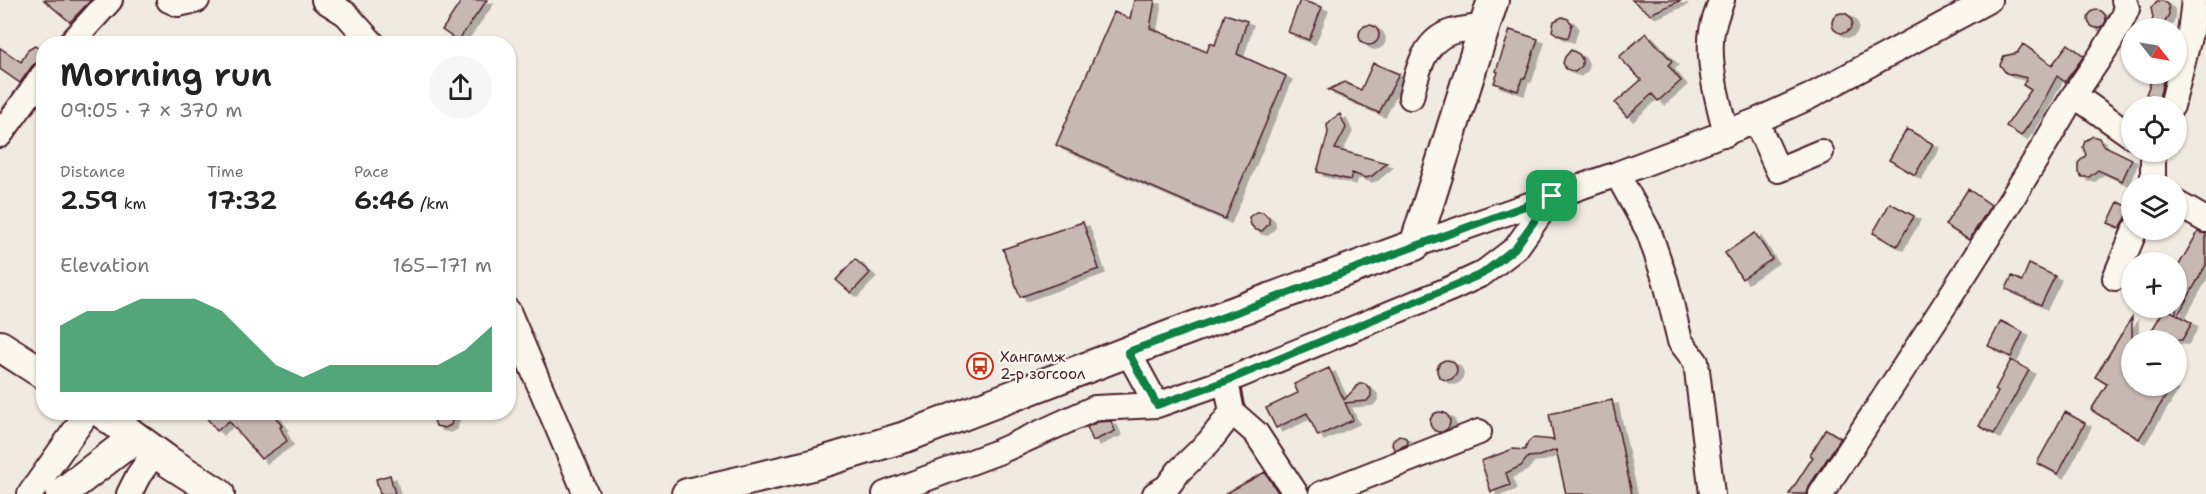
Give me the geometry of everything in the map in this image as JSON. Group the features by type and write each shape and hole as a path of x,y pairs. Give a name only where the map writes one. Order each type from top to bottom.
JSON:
{"main road":[{"path":"687,494 812,465 905,437 1415,245 1488,13"},
{"path":"0,346 36,369"},
{"path":"112,420 219,494"},
{"path":"37,492 120,449 146,445"}],"street":[{"path":"77,36 110,0"},
{"path":"169,0 178,4 196,0"},
{"path":"324,0 354,7 369,36"},
{"path":"1722,0 1710,40 1713,74 1726,134"},
{"path":"1415,245 1726,134 1809,97 1989,0"},
{"path":"1821,494 2022,185 2074,95 2122,21 2127,9 2124,0"},
{"path":"2174,96 2190,33 2194,0"},
{"path":"1411,97 1421,58 1438,39 1488,13"},
{"path":"2074,95 2121,128"},
{"path":"0,135 36,99"},
{"path":"1756,121 1778,170 1821,152"},
{"path":"1617,174 1649,232 1680,341 1696,362 1712,494"},
{"path":"885,494 998,452 1095,408 1157,405 1226,381 1482,274 1515,248 1552,196"},
{"path":"2187,209 2206,220"},
{"path":"2115,278 2131,240"},
{"path":"516,330 586,494"},
{"path":"1128,352 1157,405"},
{"path":"1226,381 1232,412 1256,433 1296,494"},
{"path":"1155,494 1167,486 1209,442 1232,412"},
{"path":"37,492 83,420"},
{"path":"1321,494 1479,432"},
{"path":"129,494 138,476 146,445"}],"building":[{"path":"44,0 91,0 70,22"},
{"path":"462,0 487,0 462,36 451,36 442,30"},
{"path":"1134,0 1155,0 1150,28 1207,52 1210,43 1215,45 1225,14 1247,21 1237,54 1286,76 1225,219 1056,145 1114,12 1130,19"},
{"path":"1300,0 1322,7 1309,40 1288,32"},
{"path":"1632,0 1682,0 1650,14"},
{"path":"2157,1 2163,1 2168,5 2169,14 2167,18 2153,18 2151,8"},
{"path":"2093,10 2101,10 2106,15 2104,26 2093,28 2088,23 2088,15"},
{"path":"1842,13 1849,16 1852,23 1849,30 1842,33 1835,30 1832,23 1835,16"},
{"path":"1562,17 1568,19 1572,24 1568,38 1552,31 1554,21"},
{"path":"1369,25 1376,28 1379,35 1376,42 1369,45 1362,42 1359,35 1362,28"},
{"path":"1510,30 1538,39 1525,78 1522,78 1518,91 1494,83"},
{"path":"1646,33 1672,61 1668,65 1681,81 1658,101 1652,94 1627,117 1615,103 1641,80 1619,57"},
{"path":"2023,44 2052,65 2068,44 2084,56 2065,82 2057,76 2037,113 2021,136 2006,126 2031,90 2023,85 2027,78 2006,73 2000,65 2004,56 2017,53"},
{"path":"36,47 36,63 20,83 0,69 0,48 21,62 28,50"},
{"path":"1571,50 1579,54 1582,59 1582,66 1575,72 1566,69 1563,63"},
{"path":"1373,63 1399,74 1379,113 1328,90 1344,82 1361,90"},
{"path":"2150,84 2162,84 2160,96 2146,94"},
{"path":"1340,114 1346,128 1335,149 1387,163 1372,176 1366,178 1352,173 1350,180 1317,172 1328,133 1327,125"},
{"path":"1907,129 1933,144 1915,175 1889,160"},
{"path":"2093,136 2099,138 2103,145 2121,154 2121,162 2131,162 2125,174 2121,174 2121,181 2098,170 2089,177 2082,177 2078,172 2078,163 2086,155 2083,147 2085,141"},
{"path":"1968,189 1991,205 1969,240 1945,225"},
{"path":"2118,202 2121,203 2120,228 2108,223"},
{"path":"1890,203 1914,216 1897,246 1873,233"},
{"path":"1256,212 1263,212 1269,218 1269,224 1262,231 1256,230 1251,225 1249,217"},
{"path":"1083,222 1099,269 1020,297 1003,249"},
{"path":"2198,232 2206,234 2206,265 2187,299 2187,252"},
{"path":"1755,233 1772,259 1742,279 1725,253"},
{"path":"855,259 870,273 851,293 836,280"},
{"path":"2029,264 2055,276 2041,305 2006,289 2012,276 2022,281"},
{"path":"2131,318 2132,318 2132,330 2124,330"},
{"path":"2159,318 2183,318 2192,323 2187,332 2152,330"},
{"path":"2001,321 2023,332 2011,357 1988,346"},
{"path":"2121,335 2121,396 2166,396 2139,439 2091,410 2107,384 2095,377"},
{"path":"1447,360 1454,363 1457,370 1454,377 1447,380 1440,377 1437,370 1440,363"},
{"path":"2011,360 2029,370 1994,434 1979,426 1998,392 1995,390"},
{"path":"1329,368 1344,400 1359,384 1365,384 1371,390 1371,396 1367,401 1345,403 1353,420 1318,436 1307,413 1276,428 1266,408 1298,393 1294,384"},
{"path":"1612,400 1632,494 1566,494 1556,450 1528,457 1521,466 1506,473 1510,485 1491,492 1481,461 1513,449 1525,450 1528,442 1533,438 1554,440 1549,414"},
{"path":"1440,412 1447,415 1450,422 1447,429 1440,432 1433,429 1430,422 1433,415"},
{"path":"2065,412 2085,423 2058,474 2037,463"},
{"path":"208,420 278,420 287,441 261,459 229,421 217,431"},
{"path":"434,420 452,420 451,425 445,428 436,426"},
{"path":"1111,421 1115,431 1093,441 1087,427 1098,422"},
{"path":"1826,429 1841,438 1809,486 1807,494 1789,494 1813,457 1810,455"},
{"path":"1399,435 1406,438 1408,444 1395,450 1392,445 1393,440"},
{"path":"1265,472 1279,494 1225,494"},
{"path":"390,475 395,494 380,494 376,479"}],"place":[{"name":"Хангамж 2-р зогсоол","path":"980,366"}],"route":[{"path":"1552,196 1515,248 1482,274 1226,381 1157,405 1128,352 1415,245 1552,196"}]}
